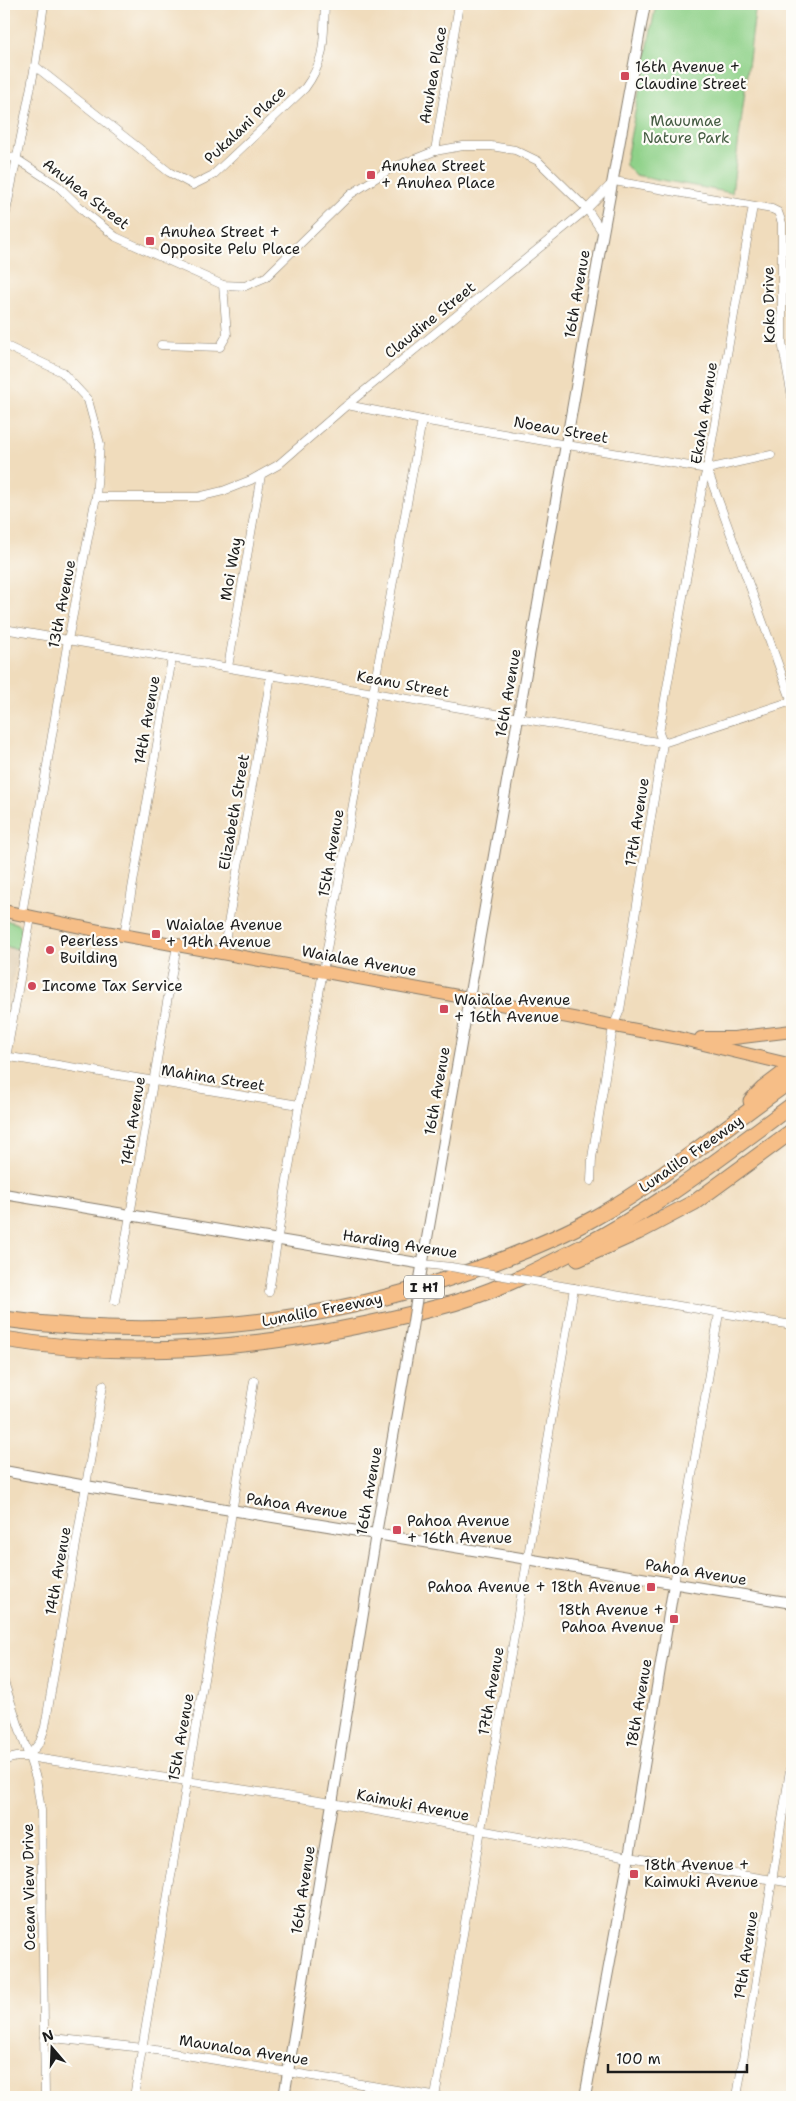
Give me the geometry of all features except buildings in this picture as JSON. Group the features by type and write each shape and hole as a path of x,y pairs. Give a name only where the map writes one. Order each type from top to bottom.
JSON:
{"highway":[{"path":"718,1134 763,1088 790,1065"},
{"name":"Lunalilo Freeway","path":"4,1319 85,1328 146,1330 207,1328 316,1314 432,1284 547,1243 622,1201 671,1169 792,1080"},
{"name":"Lunalilo Freeway","path":"4,1339 37,1344 110,1349 193,1349 294,1338 440,1307 530,1273 608,1234 683,1185 792,1105"},
{"path":"440,1307 492,1292 546,1272 638,1232 695,1202 792,1132"}],"main road":[{"name":"Waialae Avenue","path":"4,911 678,1038 790,1065"},
{"name":"Waialae Avenue","path":"678,1038 734,1038 792,1032"}],"street":[{"path":"4,222 15,158 35,66 44,4"},
{"name":"Pukalani Place","path":"35,66 169,172 193,185 213,175 305,88 316,74 322,58 325,4"},
{"name":"Anuhea Place","path":"435,151 460,4"},
{"name":"16th Avenue","path":"284,2097 419,1284 603,233 645,4"},
{"name":"Anuhea Street","path":"4,156 15,158 58,186 86,213 116,237 223,285 245,286 266,277 351,194 390,169 435,151 463,146 491,146 515,150 538,162 587,209 603,233"},
{"path":"614,181 753,206"},
{"name":"Claudine Street","path":"96,497 198,497 223,491 261,475 278,465 347,405 587,209 614,181"},
{"name":"Koko Drive","path":"753,206 778,212 782,223 782,342 792,397"},
{"name":"Ekaha Avenue","path":"753,206 707,468 792,701"},
{"path":"161,345 220,347 227,335 223,285"},
{"name":"13th Avenue","path":"4,345 62,372 88,400 100,444 96,497 68,640 4,1069"},
{"name":"Noeau Street","path":"347,405 422,420 707,468 771,455"},
{"name":"15th Avenue","path":"269,1292 299,1105 422,420"},
{"name":"17th Avenue","path":"591,1180 592,1158 613,1027 620,1010 664,742 659,734 701,492 707,468"},
{"name":"Moi Way","path":"228,667 261,475"},
{"name":"Keanu Street","path":"4,629 664,742 792,701"},
{"name":"14th Avenue","path":"124,935 172,658"},
{"name":"Elizabeth Street","path":"223,953 272,675"},
{"name":"14th Avenue","path":"115,1302 177,945"},
{"name":"Mahina Street","path":"5,1057 299,1105"},
{"name":"Harding Avenue","path":"4,1194 792,1325"},
{"name":"17th Avenue","path":"436,2097 574,1288"},
{"name":"18th Avenue","path":"585,2097 628,1857 719,1313"},
{"name":"15th Avenue","path":"134,2097 254,1381"},
{"name":"14th Avenue","path":"28,1757 40,1742 45,1727 104,1385"},
{"name":"Pahoa Avenue","path":"4,1471 233,1511 792,1603"},
{"name":"Ocean View Drive","path":"4,1682 39,1793 42,1826 45,2097"},
{"name":"Kaimuki Avenue","path":"4,1760 28,1757 332,1803 628,1857 792,1883"},
{"name":"19th Avenue","path":"737,2097 792,1758"},
{"name":"Maunaloa Avenue","path":"44,2036 143,2048 436,2097"}],"shaded area":[{"path":"4,920 17,923 21,931 4,1037"}],"green space":[{"name":"Mauumae Nature Park","path":"656,4 756,4 732,193 635,175 625,164"},
{"path":"4,920 16,924 21,929 19,949 4,947"}],"place":[{"name":"16th Avenue + Claudine Street","path":"625,76"},
{"name":"Anuhea Street + Anuhea Place","path":"371,175"},
{"name":"Anuhea Street + Opposite Pelu Place","path":"150,241"},
{"name":"Waialae Avenue + 14th Avenue","path":"156,934"},
{"name":"Peerless Building","path":"50,950"},
{"name":"Income Tax Service","path":"32,986"},
{"name":"Waialae Avenue + 16th Avenue","path":"444,1009"},
{"name":"Pahoa Avenue + 16th Avenue","path":"397,1530"},
{"name":"Pahoa Avenue + 18th Avenue","path":"651,1587"},
{"name":"18th Avenue + Pahoa Avenue","path":"674,1619"},
{"name":"18th Avenue + Kaimuki Avenue","path":"634,1874"}]}
